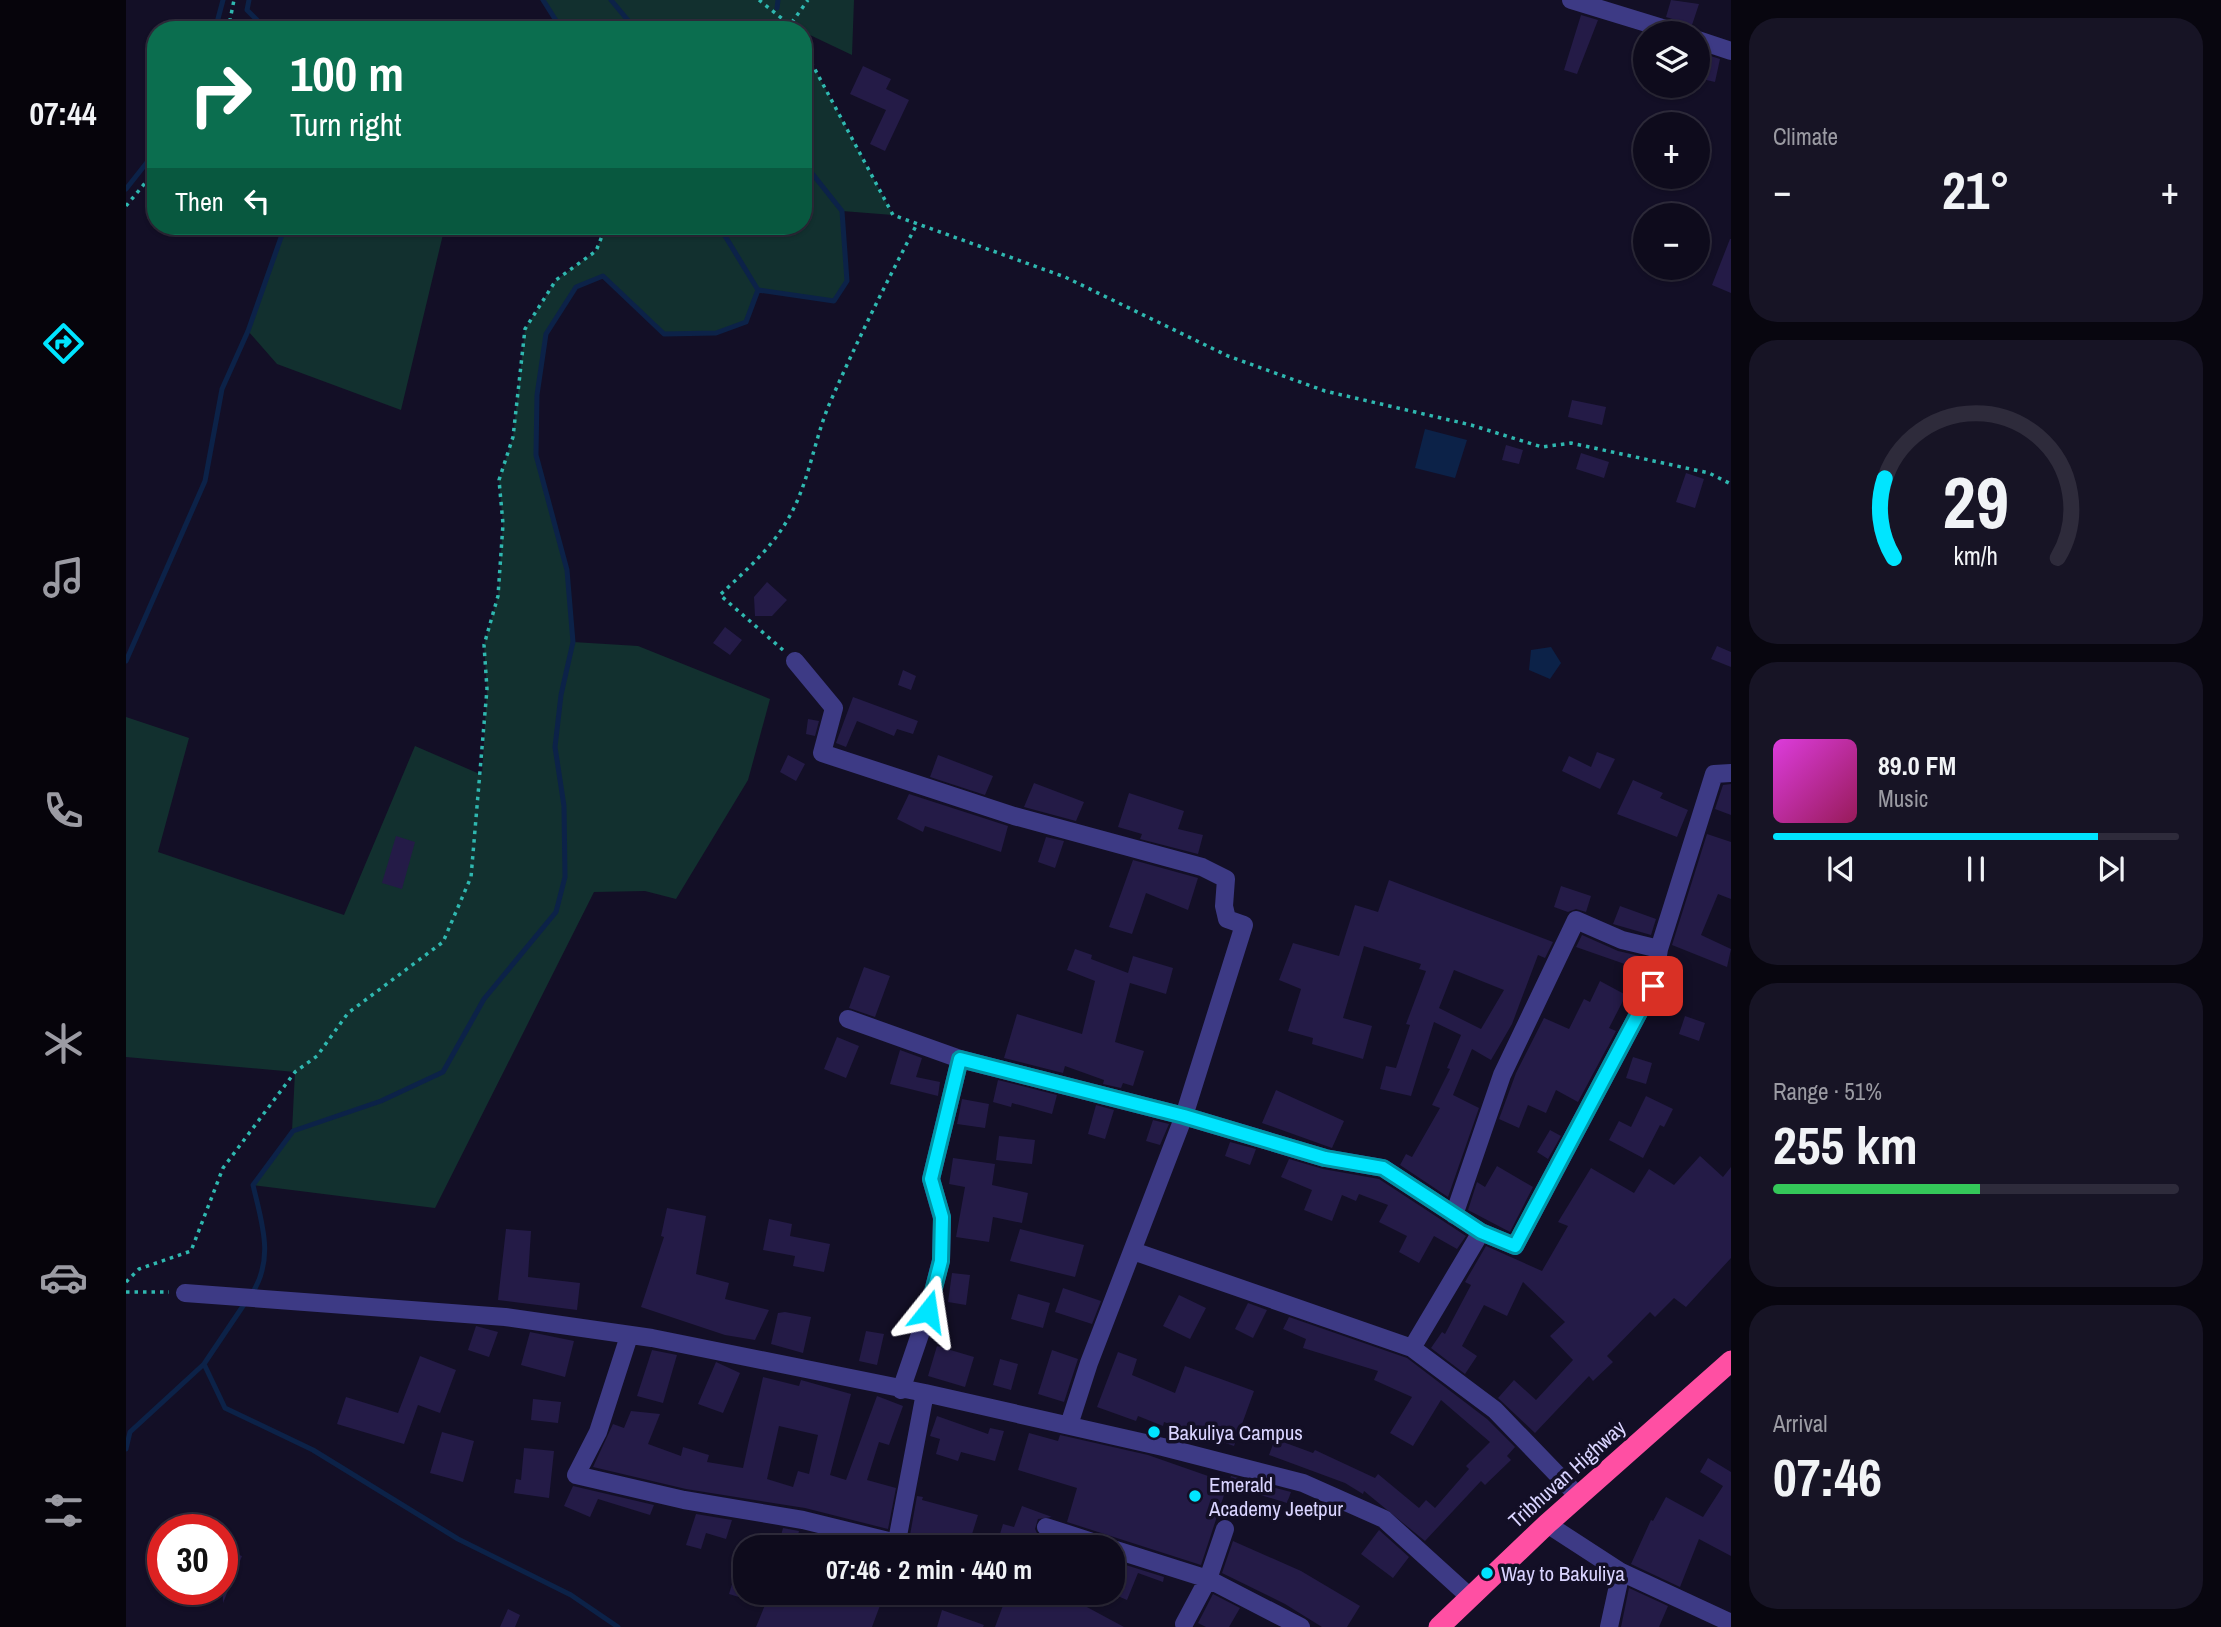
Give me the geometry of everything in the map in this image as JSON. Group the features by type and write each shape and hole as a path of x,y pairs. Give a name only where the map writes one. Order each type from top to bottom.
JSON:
{"highway":[{"name":"Tribhuvan Highway","path":"1439,1627 1547,1524 1731,1361"}],"street":[{"path":"1571,0 1640,21"},
{"path":"1710,44 1731,51"},
{"path":"795,661 834,708 822,753 1014,816 1202,867 1226,879 1224,906 1227,919 1244,925 1184,1116 1089,1363 1069,1425"},
{"path":"848,1019 960,1059 1184,1116 1325,1158 1383,1168 1481,1232 1515,1246 1653,986 1659,949 1714,774 1731,773"},
{"path":"1454,1215 1502,1075 1576,920 1622,940 1659,949"},
{"path":"901,1390 928,1311 941,1261 942,1217 931,1179 960,1059"},
{"path":"1412,1348 1481,1232"},
{"path":"1133,1251 1412,1348 1495,1410 1578,1496"},
{"path":"185,1293 505,1317 629,1336 925,1393 1069,1425 1303,1483 1384,1519 1470,1597"},
{"path":"629,1336 598,1432 576,1475 684,1500 803,1520 867,1535"},
{"path":"906,1535 925,1393"},
{"path":"1547,1524 1621,1572 1731,1623"},
{"path":"1046,1527 1071,1535"},
{"path":"1184,1624 1208,1579 1225,1529"},
{"path":"1125,1552 1208,1579 1301,1627"},
{"path":"1609,1627 1621,1572"}],"path":[{"path":"230,21 234,0"},
{"path":"759,0 784,21"},
{"path":"795,21 808,0"},
{"path":"812,64 893,215 1065,277 1227,356 1325,391 1471,425 1542,447 1571,443 1709,473 1731,484"},
{"path":"126,206 147,181"},
{"path":"795,661 720,595 768,550 789,517 807,475 830,401 872,309 917,224"},
{"path":"126,1282 139,1269 191,1251 223,1168 295,1072 317,1056 348,1013 443,942 471,877 487,689 484,645 499,584 503,524 499,480 513,437 525,329 556,281 596,251 602,235"},
{"path":"126,1292 185,1293"}],"green space":[{"path":"543,0 854,0 852,55 812,36 812,21 556,21"},
{"path":"812,64 893,215 842,211 847,281 834,301 758,290 746,322 716,333 664,334 603,276 576,287 546,334 537,395 536,455 567,570 573,642 638,646 770,699 748,780 676,899 645,891 594,892 435,1208 253,1185 292,1131 295,1072 126,1057 126,717 189,738 158,852 344,915 415,746 482,775 487,689 484,645 498,596 503,524 499,480 513,437 525,329 556,280 596,251 602,235 812,235"},
{"path":"282,235 443,235 401,410 277,364 248,331"}],"water":[{"path":"1425,429 1467,440 1455,478 1415,468"},
{"path":"1551,647 1561,663 1550,679 1529,670 1531,650"}],"building":[{"path":"1671,0 1699,4 1693,21 1666,17"},
{"path":"1581,15 1598,20 1577,74 1564,70"},
{"path":"1710,56 1720,59 1715,82 1710,81"},
{"path":"863,66 891,79 886,89 909,100 885,151 870,144 886,110 850,94"},
{"path":"1731,239 1731,293 1712,285"},
{"path":"1572,400 1606,407 1602,425 1568,417"},
{"path":"1506,445 1523,450 1519,464 1502,460"},
{"path":"1581,453 1609,462 1604,478 1576,469"},
{"path":"1686,473 1704,479 1695,508 1676,502"},
{"path":"767,582 787,600 772,616 755,616 754,597"},
{"path":"725,627 742,640 730,655 713,643"},
{"path":"1717,646 1731,652 1731,667 1711,659"},
{"path":"903,670 916,676 911,690 898,685"},
{"path":"853,697 918,721 913,734 897,729 894,736 857,721 846,747 836,743"},
{"path":"808,719 819,721 815,736 806,734"},
{"path":"1597,752 1615,759 1600,789 1562,771 1569,756 1591,767"},
{"path":"788,755 805,764 796,781 780,772"},
{"path":"938,755 993,776 985,795 930,777"},
{"path":"1633,780 1663,793 1660,798 1688,810 1677,837 1617,814"},
{"path":"1034,783 1084,802 1076,821 1024,807"},
{"path":"1731,784 1731,815 1715,809 1723,785"},
{"path":"1129,793 1184,811 1178,829 1203,835 1198,854 1140,839 1142,834 1118,827"},
{"path":"909,794 1008,826 1001,852 925,826 923,832 897,819"},
{"path":"1707,834 1731,842 1731,899 1718,894 1701,935 1731,949 1727,967 1672,945"},
{"path":"396,836 415,842 402,889 382,883"},
{"path":"1046,837 1064,841 1055,868 1038,862"},
{"path":"1133,860 1198,878 1188,910 1146,893 1132,934 1109,927"},
{"path":"1389,880 1553,942 1545,958 1538,955 1512,1024 1491,1060 1472,1049 1453,1095 1479,1108 1448,1197 1400,1165 1406,1154 1412,1157 1440,1108 1432,1105 1450,1069 1447,1068 1461,1035 1434,1022 1411,1096 1380,1089 1386,1066 1396,1068 1410,1025 1406,1024 1426,971 1419,969 1421,964 1364,946 1343,1018 1372,1026 1363,1059 1312,1044 1313,1038 1288,1031 1301,989 1279,980 1293,943 1339,956 1355,905 1378,912","holes":["1454,970 1504,990 1481,1029 1439,1008"]},
{"path":"1561,886 1591,896 1586,912 1576,909 1568,912 1554,907"},
{"path":"1620,906 1656,919 1651,935 1613,924"},
{"path":"1582,935 1618,951 1644,957 1639,969 1576,947"},
{"path":"1075,949 1092,955 1091,959 1128,973 1133,956 1173,968 1166,994 1130,983 1115,1042 1144,1051 1133,1086 1123,1083 1121,1088 1103,1084 1104,1080 1065,1066 1063,1073 1004,1058 1017,1014 1082,1034 1095,981 1067,970"},
{"path":"864,967 890,976 875,1017 849,1008"},
{"path":"1600,981 1626,995 1609,1028 1616,1031 1578,1102 1556,1090 1546,1113 1528,1105 1519,1128 1499,1119 1516,1073 1544,1018 1569,1029 1584,999 1590,1002"},
{"path":"1685,1016 1705,1023 1699,1041 1679,1034"},
{"path":"837,1037 859,1046 846,1078 824,1069"},
{"path":"900,1050 922,1058 916,1077 940,1082 938,1096 890,1084"},
{"path":"1633,1057 1652,1063 1646,1084 1626,1078"},
{"path":"998,1080 1057,1095 1052,1114 1012,1103 1011,1107 993,1102"},
{"path":"1276,1090 1344,1121 1332,1148 1262,1123"},
{"path":"1646,1096 1673,1109 1664,1127 1660,1125 1643,1158 1609,1140 1619,1121 1631,1127"},
{"path":"962,1099 989,1104 985,1128 957,1124"},
{"path":"1096,1105 1114,1110 1105,1139 1088,1134"},
{"path":"1153,1120 1169,1124 1160,1145 1146,1141"},
{"path":"1550,1130 1561,1136 1548,1159 1537,1152"},
{"path":"999,1136 1035,1140 1032,1164 996,1160"},
{"path":"1230,1142 1256,1149 1250,1165 1225,1156"},
{"path":"1700,1156 1723,1177 1731,1167 1731,1258 1686,1307 1674,1298 1655,1317 1650,1312 1607,1356 1613,1362 1593,1381 1589,1376 1535,1433 1498,1398 1514,1380 1536,1400 1573,1360 1550,1336 1565,1322 1523,1282 1507,1316 1484,1305 1462,1346 1477,1356 1465,1374 1431,1348 1442,1332 1445,1334 1471,1285 1465,1282 1486,1246 1542,1271 1568,1226 1558,1222 1591,1168 1634,1193 1649,1169 1674,1185"},
{"path":"953,1158 995,1164 992,1185 1028,1193 1022,1223 993,1217 989,1242 956,1237 965,1187 949,1184"},
{"path":"1289,1159 1323,1169 1379,1179 1466,1236 1457,1249 1434,1236 1419,1263 1399,1252 1407,1236 1379,1222 1388,1205 1359,1194 1356,1201 1342,1195 1332,1221 1304,1210 1312,1190 1281,1177"},
{"path":"1497,1166 1533,1187 1510,1232 1468,1210 1477,1182 1485,1187"},
{"path":"667,1208 706,1216 696,1274 729,1283 725,1299 769,1310 755,1340 725,1335 641,1307 664,1237 661,1236"},
{"path":"769,1219 792,1224 790,1236 830,1244 824,1272 793,1266 795,1256 763,1250"},
{"path":"506,1229 531,1231 528,1277 580,1283 577,1310 498,1300"},
{"path":"1020,1229 1084,1245 1075,1277 1010,1261"},
{"path":"952,1273 970,1275 966,1305 948,1302"},
{"path":"1063,1288 1101,1301 1092,1324 1055,1312"},
{"path":"1018,1294 1050,1303 1043,1328 1011,1319"},
{"path":"1179,1295 1206,1308 1190,1339 1163,1326"},
{"path":"1248,1303 1267,1310 1253,1338 1235,1329"},
{"path":"778,1313 811,1317 803,1353 771,1344"},
{"path":"1289,1317 1407,1358 1487,1419 1515,1447 1507,1456 1511,1460 1485,1485 1481,1481 1425,1541 1364,1491 1363,1494 1345,1483 1269,1455 1275,1439 1313,1453 1315,1450 1375,1478 1378,1474 1419,1508 1426,1500 1435,1508 1469,1469 1466,1466 1490,1442 1441,1400 1413,1446 1390,1433 1412,1397 1374,1380 1378,1371 1303,1348 1306,1339 1283,1329"},
{"path":"476,1326 498,1332 489,1357 468,1350"},
{"path":"866,1331 884,1334 877,1365 859,1361"},
{"path":"530,1332 574,1341 565,1377 521,1365"},
{"path":"937,1346 974,1357 965,1387 928,1376"},
{"path":"652,1350 677,1355 663,1403 637,1396"},
{"path":"1052,1350 1078,1359 1064,1402 1038,1394"},
{"path":"1118,1352 1137,1359 1132,1375 1175,1393 1185,1366 1254,1391 1234,1446 1164,1422 1163,1426 1138,1416 1136,1421 1097,1407"},
{"path":"420,1356 456,1370 440,1413 418,1405 404,1444 337,1424 346,1397 398,1413"},
{"path":"1000,1359 1018,1364 1011,1390 993,1385"},
{"path":"716,1362 740,1373 723,1413 698,1404"},
{"path":"763,1377 799,1386 801,1380 851,1394 830,1475 846,1480 877,1396 903,1406 889,1445 879,1442 867,1480 896,1488 888,1529 805,1508 686,1489 593,1467 613,1424 624,1428 631,1411 660,1414 648,1444 681,1456 683,1447 709,1455 707,1462 743,1468","holes":["779,1426 818,1435 809,1474 798,1471 793,1487 767,1479"]},
{"path":"533,1399 561,1402 558,1423 531,1420"},
{"path":"937,1416 988,1434 990,1428 1004,1431 995,1461 961,1452 958,1461 936,1454 940,1439 930,1436"},
{"path":"442,1432 474,1441 463,1482 430,1473"},
{"path":"1029,1433 1058,1441 1060,1435 1148,1455 1228,1483 1201,1565 1125,1541 1125,1535 1108,1535 1067,1522 1077,1488 1018,1470"},
{"path":"524,1448 554,1451 549,1498 514,1493 516,1479 521,1480"},
{"path":"1708,1458 1731,1472 1731,1556 1699,1539 1680,1587 1631,1564 1651,1520 1653,1521 1666,1497 1703,1517 1723,1486 1700,1472"},
{"path":"1231,1476 1291,1492 1287,1503 1228,1485"},
{"path":"573,1486 654,1505 650,1515 598,1499 590,1517 564,1506"},
{"path":"917,1496 923,1497 922,1500 978,1515 972,1535 910,1535"},
{"path":"1022,1506 1052,1517 1038,1519 1035,1529 1038,1535 1000,1535 1003,1524 1014,1527"},
{"path":"696,1514 732,1520 726,1539 706,1533 701,1549 686,1545"},
{"path":"783,1528 799,1531 798,1535 781,1535"},
{"path":"1379,1530 1409,1557 1393,1578 1361,1554"},
{"path":"1233,1541 1301,1571 1360,1606 1347,1627 1322,1627 1285,1604 1222,1573"},
{"path":"1125,1565 1164,1577 1163,1582 1138,1573 1127,1600"},
{"path":"1629,1588 1668,1606 1659,1627 1621,1627"},
{"path":"1213,1594 1240,1608 1229,1627 1206,1627 1198,1623"},
{"path":"765,1605 880,1605 872,1627 756,1627"},
{"path":"1003,1605 1083,1605 1124,1627 995,1627"},
{"path":"508,1609 520,1615 515,1627 500,1627"},
{"path":"942,1610 984,1625 937,1627"}],"waterway":[{"path":"217,21 223,0"},
{"path":"249,0 247,10 258,21"},
{"path":"543,0 556,21"},
{"path":"611,0 628,21"},
{"path":"777,8 778,0"},
{"path":"126,189 147,162"},
{"path":"758,290 834,301 847,281 842,211 812,173"},
{"path":"126,661 205,481 222,389 248,331 282,235"},
{"path":"251,1295 263,1268 265,1255 263,1227 253,1185 293,1131 381,1101 443,1072 484,999 556,912 565,877 564,806 555,747 561,695 573,642 567,570 536,455 537,395 546,334 576,287 603,276 664,334 716,333 746,322 758,290 724,235"},
{"path":"245,1303 204,1364 225,1408 313,1450 458,1539 571,1595 618,1627"},
{"path":"126,1449 130,1432 204,1364"}],"place":[{"name":"Bakuliya Campus","path":"1154,1432"},
{"name":"Emerald Academy Jeetpur","path":"1195,1496"},
{"name":"Way to Bakuliya","path":"1487,1573"}],"route":[{"path":"928,1311 941,1261 942,1217 931,1179 960,1059 1184,1116 1325,1158 1383,1168 1481,1232 1515,1246 1653,986"}]}
